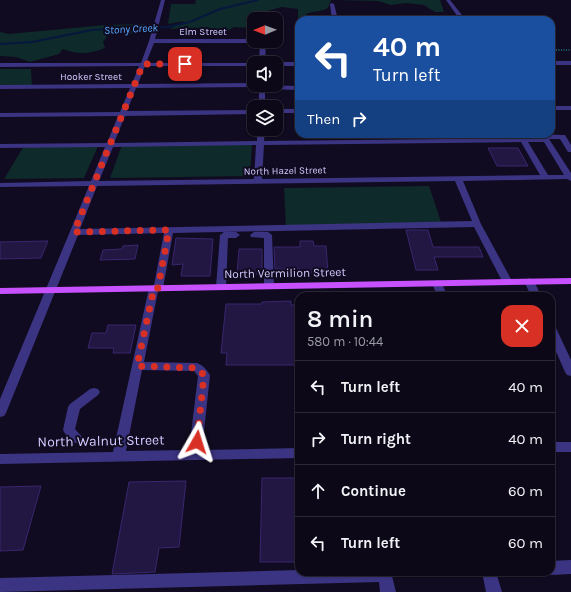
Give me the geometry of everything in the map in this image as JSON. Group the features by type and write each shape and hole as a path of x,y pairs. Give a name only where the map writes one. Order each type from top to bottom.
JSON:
{"main road":[{"name":"North Vermilion Street","path":"0,291 571,281"}],"street":[{"path":"0,413 143,64 152,41 155,23 163,0"},
{"path":"449,0 460,16"},
{"path":"332,4 334,16"},
{"name":"Elm Street","path":"152,41 247,41"},
{"path":"555,63 571,63"},
{"path":"0,65 247,64"},
{"path":"283,64 295,64"},
{"name":"Hooker Street","path":"0,87 247,85"},
{"name":"Hooker Street","path":"283,87 295,88"},
{"path":"555,108 571,108"},
{"path":"283,111 295,111"},
{"path":"0,115 247,112"},
{"path":"258,182 261,136"},
{"path":"555,136 562,136 571,150"},
{"path":"0,146 260,144 523,140 537,138"},
{"path":"545,138 571,178"},
{"path":"523,140 546,178"},
{"name":"North Hazel Street","path":"0,185 571,178"},
{"path":"458,179 476,224 507,281"},
{"path":"74,232 476,224"},
{"path":"118,457 137,366 169,230"},
{"path":"221,287 224,235 268,235 269,286"},
{"path":"529,281 534,292"},
{"path":"437,283 440,292"},
{"path":"555,337 571,372"},
{"path":"137,366 197,368 204,375 195,455"},
{"path":"80,440 69,430 74,407 94,392"},
{"path":"555,447 571,447"},
{"name":"North Walnut Street","path":"0,459 295,453"},
{"path":"555,568 571,567"},
{"path":"0,585 347,576"},
{"path":"386,576 388,592"},
{"path":"490,576 494,592"}],"path":[{"path":"555,50 571,50"}],"green space":[{"path":"196,0 331,0 328,8 306,14 309,16 298,16 298,9 282,7 263,12 247,12 247,28 234,27 223,34 203,28 169,29 185,21 168,24 171,4 195,4"},
{"path":"334,0 440,0 444,12 435,12 424,5 406,3 391,5 378,1"},
{"path":"145,24 142,33 108,35 103,42 105,48 94,52 78,53 63,49 59,54 30,62 16,57 0,56 0,32 9,34 105,25"},
{"path":"0,69 31,69 32,87 0,87"},
{"path":"252,144 250,176 110,178 122,145"},
{"path":"24,146 98,146 84,178 4,179"},
{"path":"429,186 442,225 286,228 284,188"}],"building":[{"path":"488,148 518,148 528,166 497,166"},
{"path":"406,230 428,230 433,247 479,247 483,257 434,257 438,270 416,270"},
{"path":"176,238 213,239 210,276 181,276 183,264 172,265"},
{"path":"48,241 41,258 0,259 0,242"},
{"path":"300,241 313,241 314,246 326,246 328,273 300,273 300,269 275,269 274,247 300,247"},
{"path":"138,245 135,259 100,260 103,250 122,249 123,246"},
{"path":"239,249 262,249 262,274 237,274"},
{"path":"291,301 291,305 295,305 295,365 226,365 227,353 221,353 226,304 262,304 262,302"},
{"path":"108,325 136,325 130,353 113,353 114,348 88,348 92,333 106,333"},
{"path":"262,478 295,478 295,562 260,562"},
{"path":"186,481 179,547 159,548 155,572 112,574 129,482"},
{"path":"41,486 23,550 0,551 0,487"}],"waterway":[{"name":"Stony Creek","path":"0,44 32,42 92,30 167,27 190,22 220,9 258,0"}],"route":[{"path":"185,64 143,64 74,232 169,230 158,288 154,288 137,366 197,368 204,375 197,442"}]}
